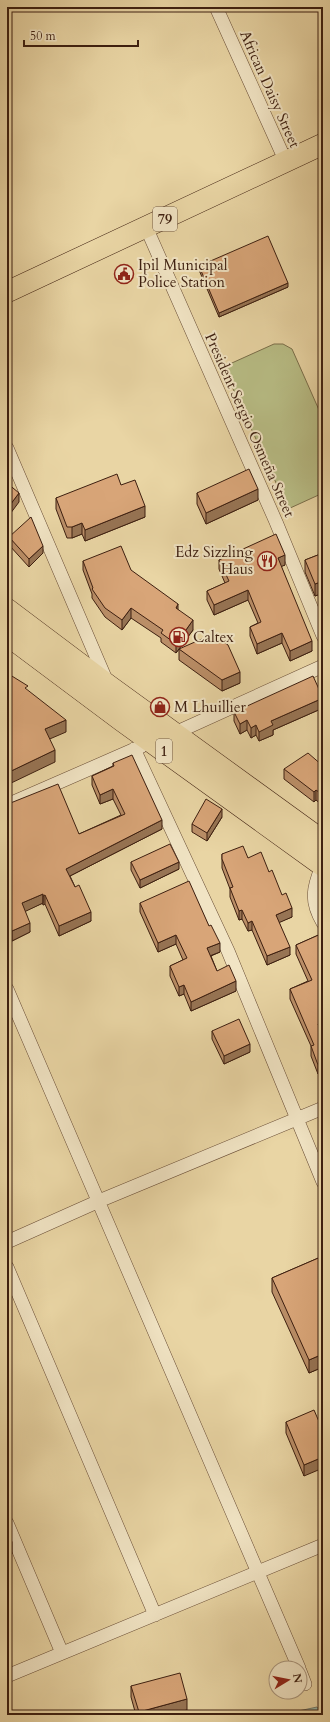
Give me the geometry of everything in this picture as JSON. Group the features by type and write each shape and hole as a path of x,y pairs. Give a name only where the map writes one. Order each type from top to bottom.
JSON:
{"main road":[{"name":"79","path":"7,292 323,144"},
{"name":"1","path":"7,609 108,685 323,841"},
{"name":"1","path":"7,635 122,721 143,745 323,866"}],"street":[{"name":"African Daisy Street","path":"216,7 286,162"},
{"name":"President Sergio Osmeña Street","path":"146,228 276,522 323,636"},
{"path":"7,448 122,721"},
{"path":"175,733 323,666"},
{"path":"7,805 143,745 228,950 296,1120 323,1182"},
{"path":"323,866 314,885 315,906 323,923"},
{"path":"7,989 296,1660"},
{"path":"7,1242 99,1201 323,1108"},
{"path":"7,1267 155,1615"},
{"path":"7,1523 62,1653"},
{"path":"7,1676 257,1571 323,1545"}],"green space":[{"path":"274,344 283,344 292,349 323,419 323,493 288,509 223,367"}],"shaded area":[{"path":"317,1707 323,1715 280,1715"}],"building":[{"path":"268,236 288,283 219,313 199,266"},
{"path":"249,469 258,489 206,513 197,493"},
{"path":"117,474 121,485 135,480 145,506 85,530 82,523 72,527 67,527 56,498"},
{"path":"7,483 19,493 7,509"},
{"path":"31,517 43,546 29,559 9,537"},
{"path":"276,534 285,555 278,558 312,641 290,651 282,633 257,644 250,627 261,622 248,590 214,605 207,591 229,581 219,560"},
{"path":"121,546 131,570 178,604 176,608 193,620 176,644 161,633 163,630 131,608 122,620 105,608 92,589 93,588 83,561"},
{"path":"323,553 323,581 315,584 305,560"},
{"path":"213,634 228,645 240,672 222,680 179,649"},
{"path":"7,673 28,686 25,688 66,720 45,729 55,750 7,773"},
{"path":"313,676 323,698 271,721 273,725 259,732 256,725 251,728 247,720 240,724 234,712"},
{"path":"308,753 323,766 323,795 316,790 314,792 284,769"},
{"path":"132,755 162,820 66,869 75,887 79,885 91,912 59,926 45,895 43,896 43,894 22,903 30,923 12,931 7,919 7,810 10,809 8,804 58,784 79,834 125,814 113,789 100,795 92,776 114,766 113,763"},
{"path":"206,799 222,809 207,833 192,824"},
{"path":"170,844 179,862 140,880 131,862"},
{"path":"243,846 248,858 261,852 269,872 272,870 282,895 286,893 292,908 276,915 290,947 267,956 252,921 248,923 242,910 239,911 230,888 233,887 222,859 222,854"},
{"path":"189,881 209,926 211,925 220,943 207,948 217,971 229,965 236,981 191,1002 184,985 179,987 170,966 187,958 176,935 158,943 140,903"},
{"path":"323,933 323,1021 318,1024 323,1036 323,1063 318,1065 311,1046 314,1045 290,989 312,980 296,945"},
{"path":"239,1019 250,1044 224,1056 212,1031"},
{"path":"323,1256 323,1354 309,1360 272,1278"},
{"path":"314,1410 323,1431 323,1457 304,1465 286,1422"},
{"path":"7,1531 12,1542 7,1544"},
{"path":"180,1673 187,1699 139,1712 131,1686"}],"place":[{"name":"Ipil Municipal Police Station","path":"124,274"},
{"name":"Edz Sizzling Haus","path":"267,561"},
{"name":"Caltex","path":"179,637"},
{"name":"M Lhuillier","path":"160,707"}]}
